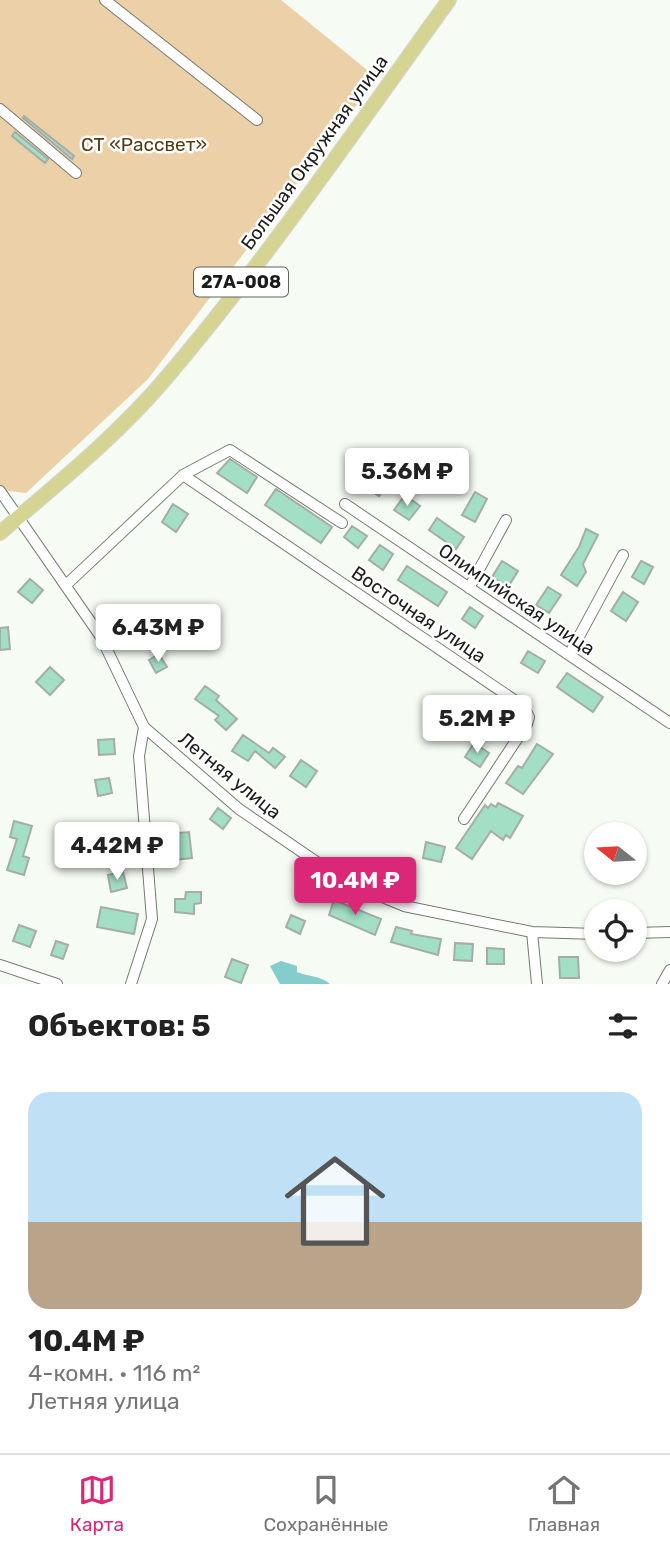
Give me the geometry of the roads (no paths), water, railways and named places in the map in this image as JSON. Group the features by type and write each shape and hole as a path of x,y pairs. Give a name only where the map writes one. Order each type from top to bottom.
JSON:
{"main road":[{"name":"Большая Окружная улица","path":"0,533 123,423 166,379 292,216 449,0"}],"street":[{"path":"105,0 257,120"},
{"path":"0,108 76,173"},
{"path":"66,585 183,475 230,450 342,523"},
{"name":"Восточная улица","path":"183,475 523,706 529,717 527,724 464,819"},
{"name":"Летняя улица","path":"0,491 101,637 144,727 239,809 346,882 404,906 532,932 584,934"},
{"name":"Олимпийская улица","path":"345,504 670,723"},
{"path":"469,587 506,520"},
{"path":"569,655 623,555"},
{"path":"131,984 152,919 139,757 144,727"},
{"path":"532,932 537,984"},
{"path":"647,933 670,932"},
{"path":"0,965 57,984"},
{"path":"662,984 670,970"}],"water":[{"path":"281,961 297,966 297,972 330,984 280,984 270,966"}],"park label":[{"name":"СТ «Рассвет»","path":"144,144"}]}
